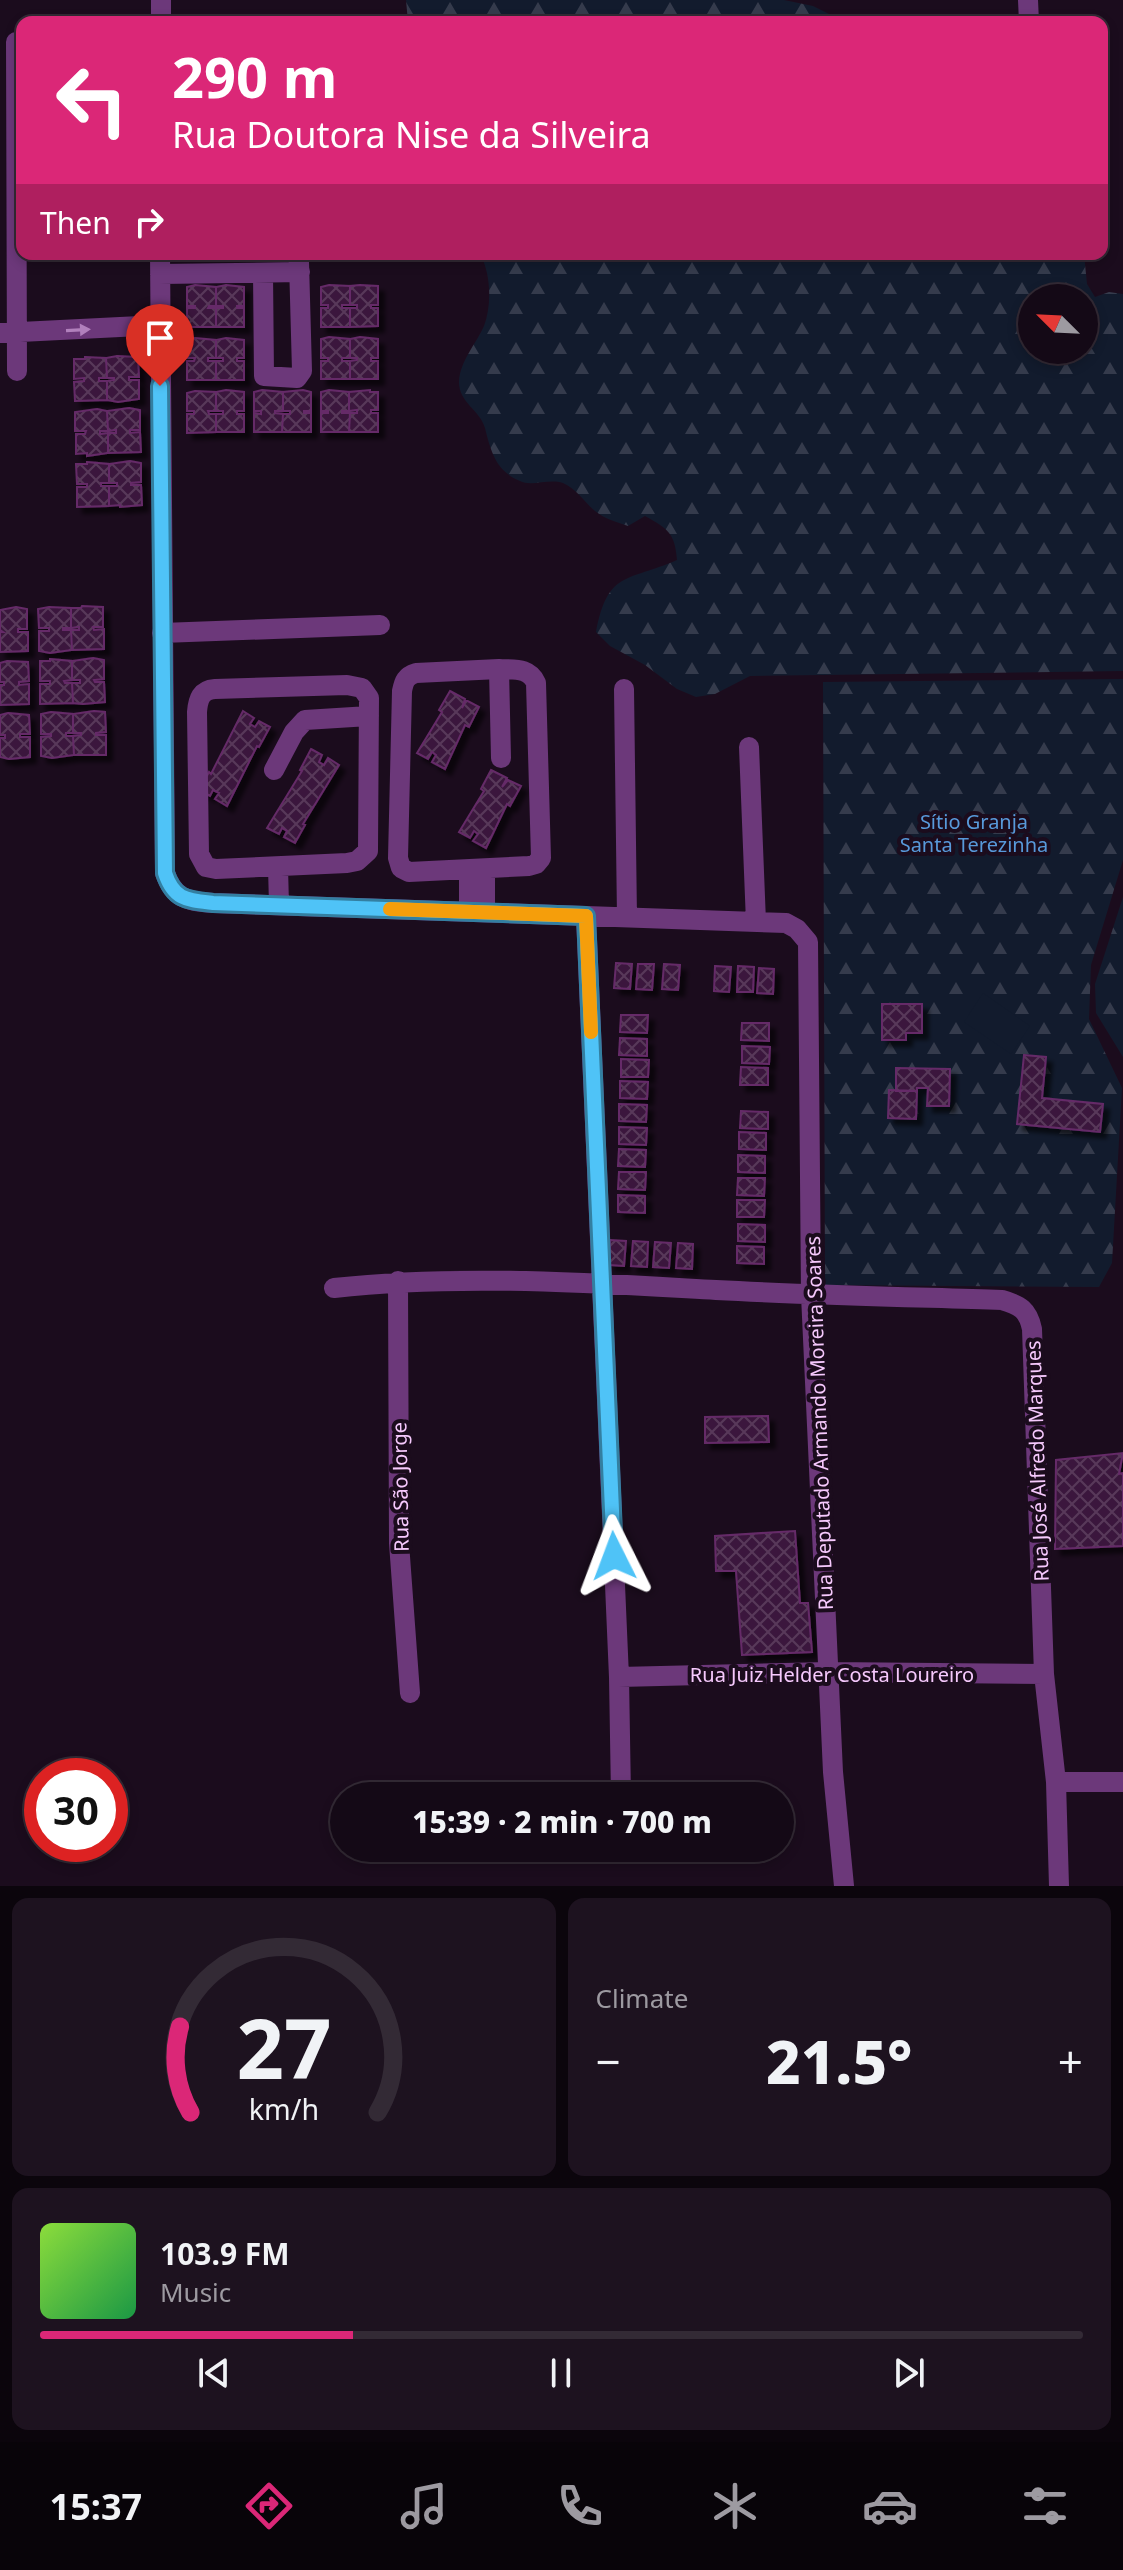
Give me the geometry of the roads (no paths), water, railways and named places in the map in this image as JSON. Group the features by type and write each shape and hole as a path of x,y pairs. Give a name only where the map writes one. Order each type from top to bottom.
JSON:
{"street":[{"path":"16,42 8,333 17,371"},
{"path":"263,273 264,376 297,378 302,371 298,263 263,273 160,264 165,873 170,889 180,897 195,901 756,922 749,747"},
{"path":"8,333 160,325"},
{"path":"162,633 380,625"},
{"path":"499,669 501,758"},
{"path":"499,669 524,670 533,676 536,683 541,858 536,864 477,869 415,873 401,868 398,858 402,691 408,675 499,669"},
{"path":"356,686 367,692 369,716 368,851 357,861 278,867 206,867 201,861 197,712 202,694 215,689 356,686"},
{"path":"624,689 627,918"},
{"path":"274,770 294,732 305,720 369,716"},
{"path":"278,867 279,905"},
{"path":"477,869 477,912"},
{"path":"586,916 619,1677 621,1782"},
{"name":"Rua Deputado Armando Moreira Soares","path":"756,922 786,923 797,929 808,942 811,1295 833,1772 844,1886"},
{"path":"334,1288 398,1281 602,1284 811,1295"},
{"name":"Rua São Jorge","path":"398,1281 399,1543 410,1693"},
{"name":"Rua José Alfredo Marques","path":"811,1295 1002,1300 1022,1307 1029,1316 1044,1674 1056,1782 1059,1886"},
{"name":"Rua Juiz Helder Costa Loureiro","path":"619,1677 829,1672 1044,1674"},
{"path":"1056,1782 1123,1782"}],"park label":[{"name":"Sítio Granja Santa Terezinha","path":"974,832"}]}
